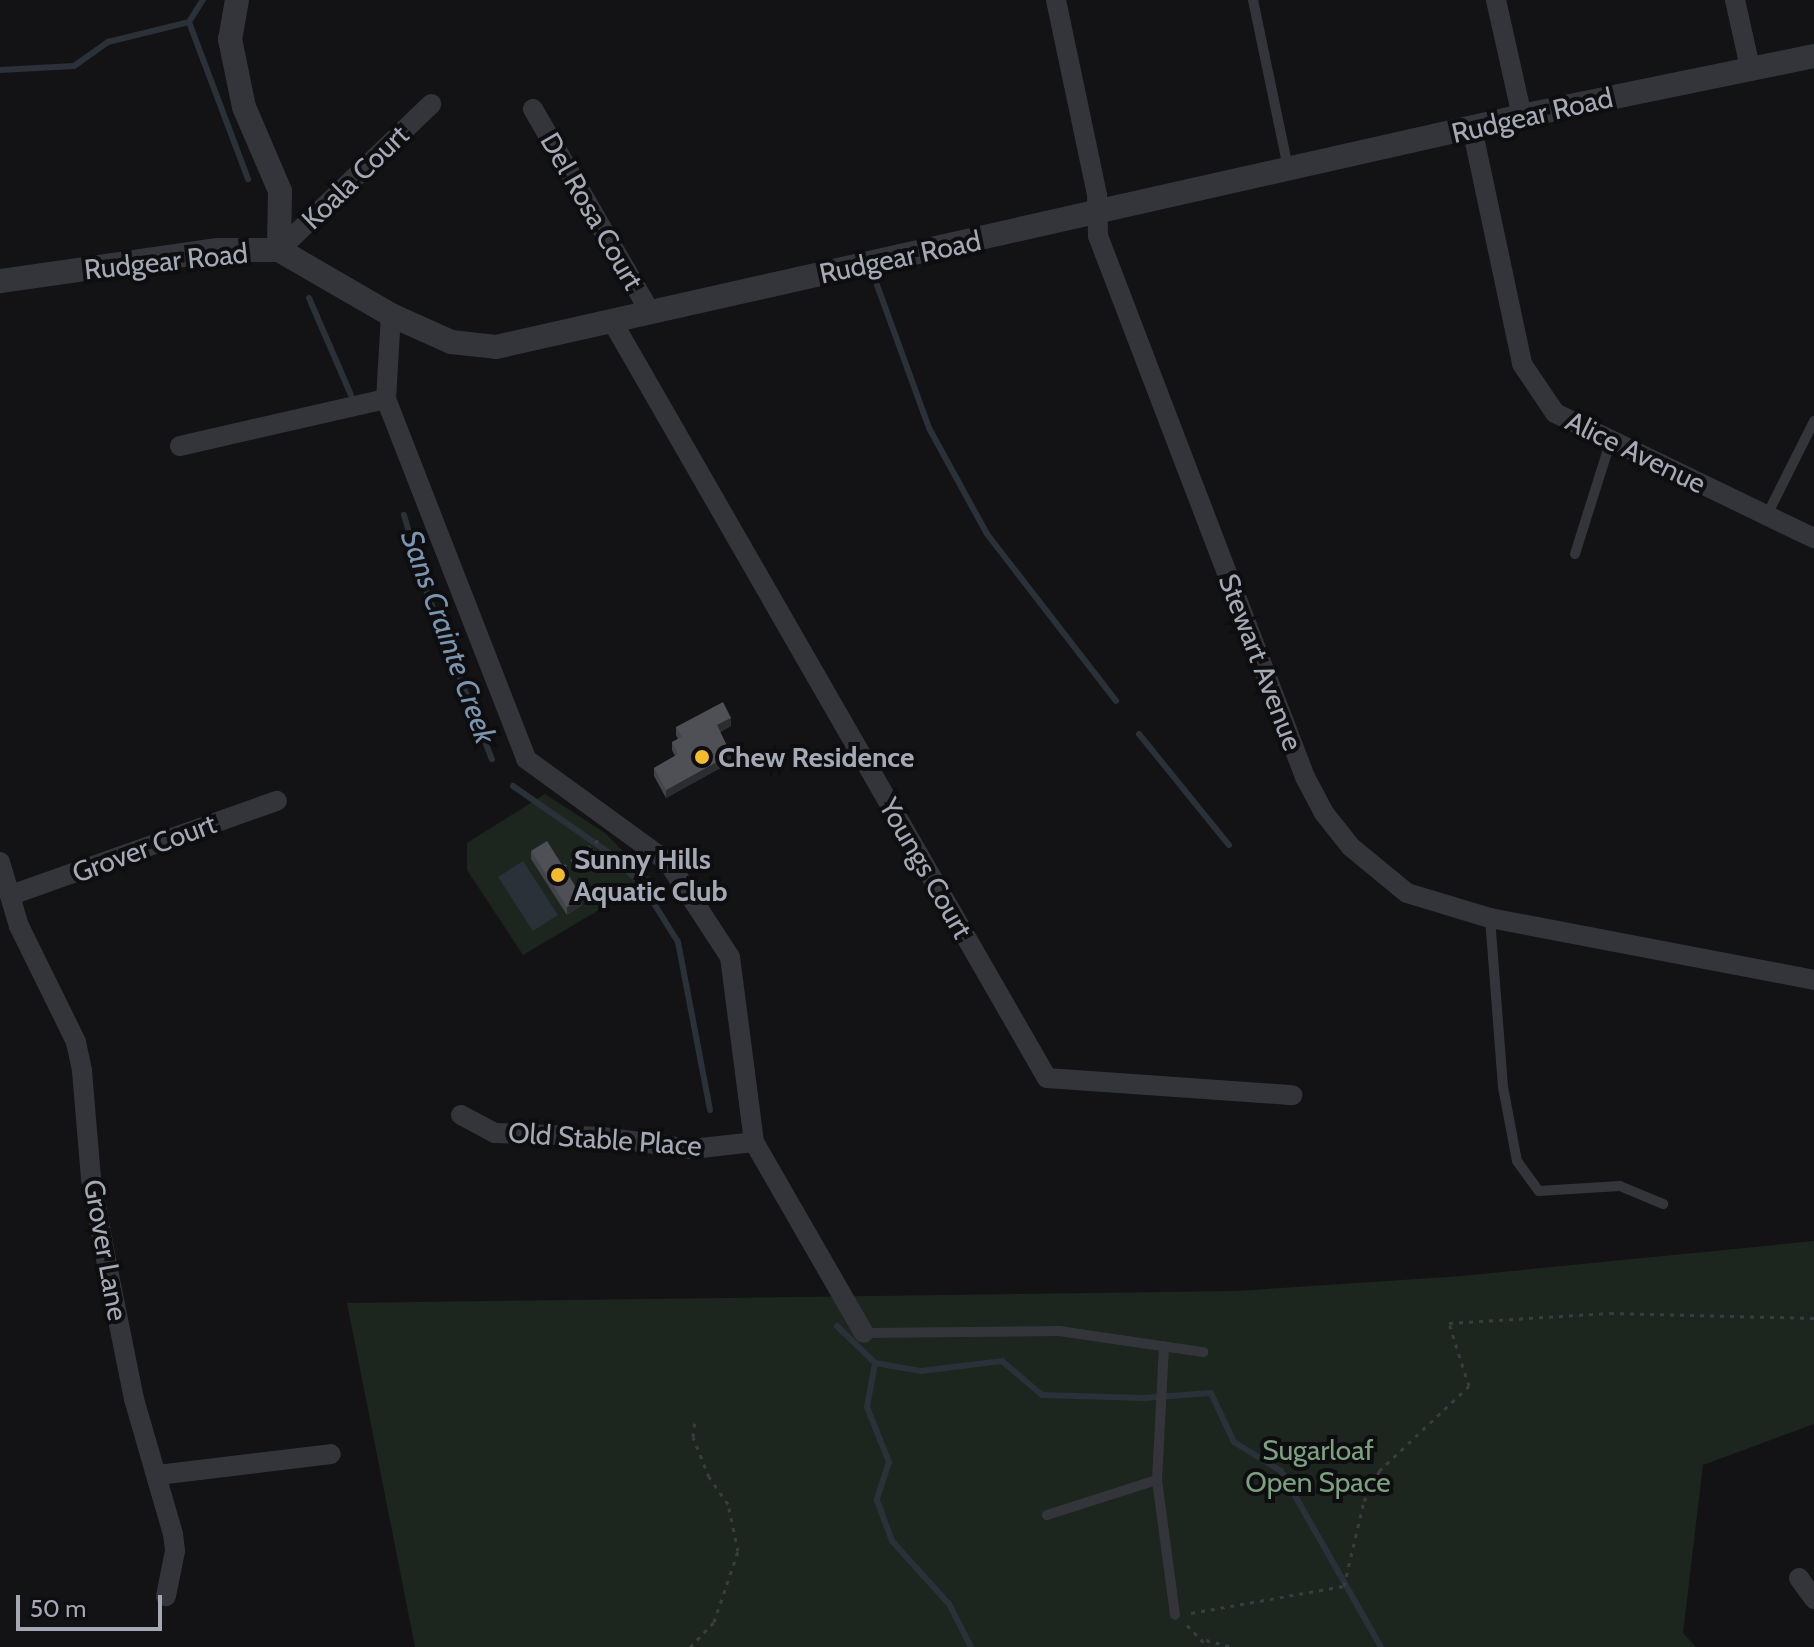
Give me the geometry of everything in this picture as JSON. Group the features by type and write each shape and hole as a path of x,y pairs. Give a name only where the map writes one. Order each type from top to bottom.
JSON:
{"street":[{"path":"237,0 230,39 244,107 280,191 279,250"},
{"name":"Stewart Avenue","path":"1056,0 1097,214 1098,236 1305,777 1324,813 1351,847 1407,893 1490,918 1814,980"},
{"path":"1496,0 1522,116"},
{"path":"1735,0 1750,67"},
{"name":"Rudgear Road","path":"0,281 218,250 279,250 391,315 451,342 496,347 1522,116 1814,56"},
{"name":"Koala Court","path":"279,250 431,104"},
{"name":"Del Rosa Court","path":"533,109 651,313"},
{"name":"Alice Avenue","path":"1472,128 1522,364 1555,413 1814,538"},
{"path":"391,315 386,399 526,759 668,862 730,957 754,1142 864,1333"},
{"name":"Youngs Court","path":"612,321 1047,1078 1292,1095"},
{"path":"180,446 386,399"},
{"name":"Grover Court","path":"11,895 277,801"},
{"name":"Grover Lane","path":"0,862 19,926 76,1042 89,1107 91,1178 109,1275 134,1399 158,1475 175,1551 166,1596"},
{"name":"Old Stable Place","path":"461,1115 495,1133 603,1137 692,1149 754,1142"},
{"path":"158,1475 331,1454"},
{"path":"1799,1578 1814,1599"}],"lane":[{"path":"1253,0 1289,170"},
{"path":"1767,515 1814,421"},
{"path":"1575,554 1611,440"},
{"path":"1490,918 1503,1087 1517,1161 1539,1191 1620,1186 1663,1204"},
{"path":"864,1333 1059,1331 1203,1352"},
{"path":"1164,1346 1157,1480 1175,1615"},
{"path":"1047,1515 1157,1480"}],"path":[{"path":"559,869 602,838"},
{"path":"1175,1615 1344,1586 1364,1501 1379,1471 1469,1386 1449,1323 1610,1313 1814,1318"},
{"path":"690,1647 714,1622 738,1551 728,1504 709,1477 693,1437 695,1418"},
{"path":"1175,1615 1206,1640 1233,1647"},
{"path":"1206,1640 1208,1647"}],"green space":[{"name":"Sunny Hills Aquatic Club","path":"545,794 605,833 651,879 523,955 467,870 467,843"},
{"name":"Sugarloaf Open Space","path":"1814,1241 1814,1424 1703,1465 1683,1633 1696,1647 415,1647 347,1303 1238,1291 1462,1276"}],"shaded area":[{"path":"523,861 558,915 533,931 498,877"}],"building":[{"name":"Chew Residence","path":"723,702 731,718 717,725 731,754 666,790 654,768 678,754 672,742 682,737 676,727"},
{"path":"547,841 582,897 567,907 531,851"}],"waterway":[{"name":"Sans Crainte Creek","path":"0,70 74,66 108,42 189,22 203,0"},
{"name":"Sans Crainte Creek","path":"189,22 248,179"},
{"path":"877,285 929,428 987,534 1116,701"},
{"name":"Sans Crainte Creek","path":"309,298 351,395"},
{"name":"Sans Crainte Creek","path":"404,515 424,585 492,759"},
{"path":"1139,734 1229,845"},
{"name":"Sans Crainte Creek","path":"513,786 608,852 643,886 678,942 710,1110"},
{"name":"Sans Crainte Creek","path":"837,1326 875,1363 867,1407 889,1462 877,1500 892,1541 949,1604 971,1647"},
{"path":"875,1363 921,1371 1002,1361 1042,1395 1144,1398 1211,1393 1234,1442 1281,1471 1381,1647"}],"place":[{"name":"Chew Residence","path":"702,757"},
{"name":"Sunny Hills Aquatic Club","path":"558,875"}]}
